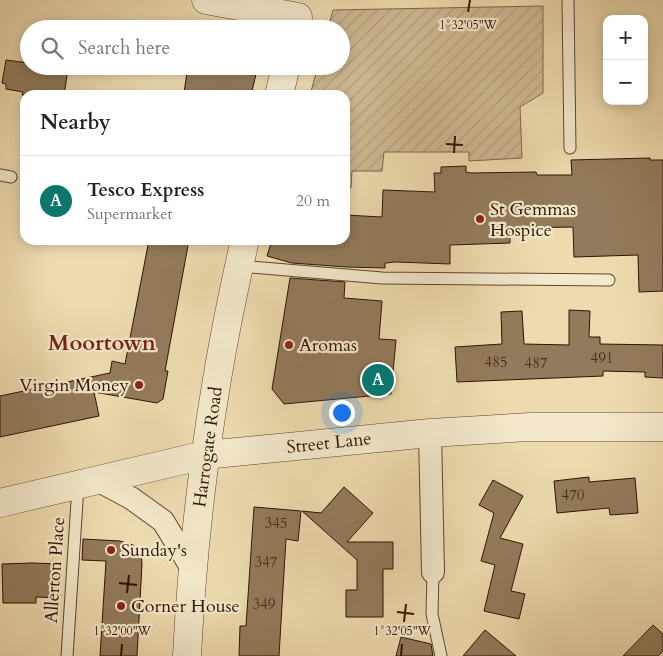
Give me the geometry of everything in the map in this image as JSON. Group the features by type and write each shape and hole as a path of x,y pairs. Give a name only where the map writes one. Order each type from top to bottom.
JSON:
{"street":[{"path":"206,0 299,15"},
{"path":"280,90 284,75"},
{"name":"Harrogate Road","path":"187,656 191,567 205,455 212,404 242,253"},
{"name":"Street Lane","path":"0,503 205,455 430,433 530,428 663,427"},
{"path":"430,433 433,572"},
{"path":"88,483 131,498 163,521 191,567"}],"lane":[{"path":"568,0 570,148"},
{"path":"242,253 382,278 610,280"},
{"name":"Allerton Place","path":"67,656 88,483"},
{"path":"433,572 432,614 441,656"}],"shaded area":[{"path":"543,6 543,93 520,107 522,158 469,161 469,152 384,152 382,171 352,171 350,188 350,90 311,90 316,75 350,75 350,20 330,20 333,10"}],"building":[{"path":"6,60 20,62 20,75 67,75 65,90 20,91 6,89 6,84 2,83"},
{"path":"187,75 256,75 252,90 184,90"},
{"path":"650,158 650,160 663,160 663,291 639,292 638,255 574,257 573,227 510,228 510,243 450,245 450,264 396,262 385,263 385,268 346,267 292,263 267,256 270,245 350,245 350,215 382,217 383,190 435,192 434,173 441,173 441,167 466,166 466,172 471,173 536,172 537,175 572,175 571,160"},
{"path":"148,245 188,245 165,371 168,371 163,399 157,403 94,392 99,416 0,437 0,396 110,373 112,361 125,364"},
{"path":"290,278 345,282 344,298 382,301 379,339 396,340 391,394 284,404 272,389"},
{"path":"569,310 590,311 589,337 600,337 600,344 663,345 663,378 645,377 645,372 603,371 603,376 457,382 455,347 502,344 501,312 522,311 524,344 569,345"},
{"path":"589,477 589,482 635,478 638,513 610,515 609,508 557,513 554,481"},
{"path":"493,480 523,496 500,538 523,544 511,591 525,594 519,619 484,611 495,565 481,561 494,513 479,505"},
{"path":"344,487 373,513 347,542 393,542 393,569 383,569 383,617 346,617 346,590 357,590 357,560 302,511 321,513"},
{"path":"254,507 301,511 298,541 286,539 279,656 239,656 240,626 246,626"},
{"path":"83,539 120,541 133,545 141,552 137,656 100,656 106,561 82,560"},
{"path":"2,564 61,564 60,598 36,597 36,603 3,603"},
{"path":"653,625 663,634 663,651 658,656 623,656"},
{"path":"485,630 516,656 463,656"},
{"path":"401,637 431,644 433,656 396,656"}],"place":[{"name":"St Gemmas Hospice","path":"480,219"},
{"name":"Aromas","path":"289,345"},
{"name":"Tesco Express","path":"378,380"},
{"name":"Virgin Money","path":"139,385"},
{"name":"Sunday's","path":"111,550"},
{"name":"Corner House","path":"121,606"}],"district":[{"name":"Moortown","path":"102,343"}]}
